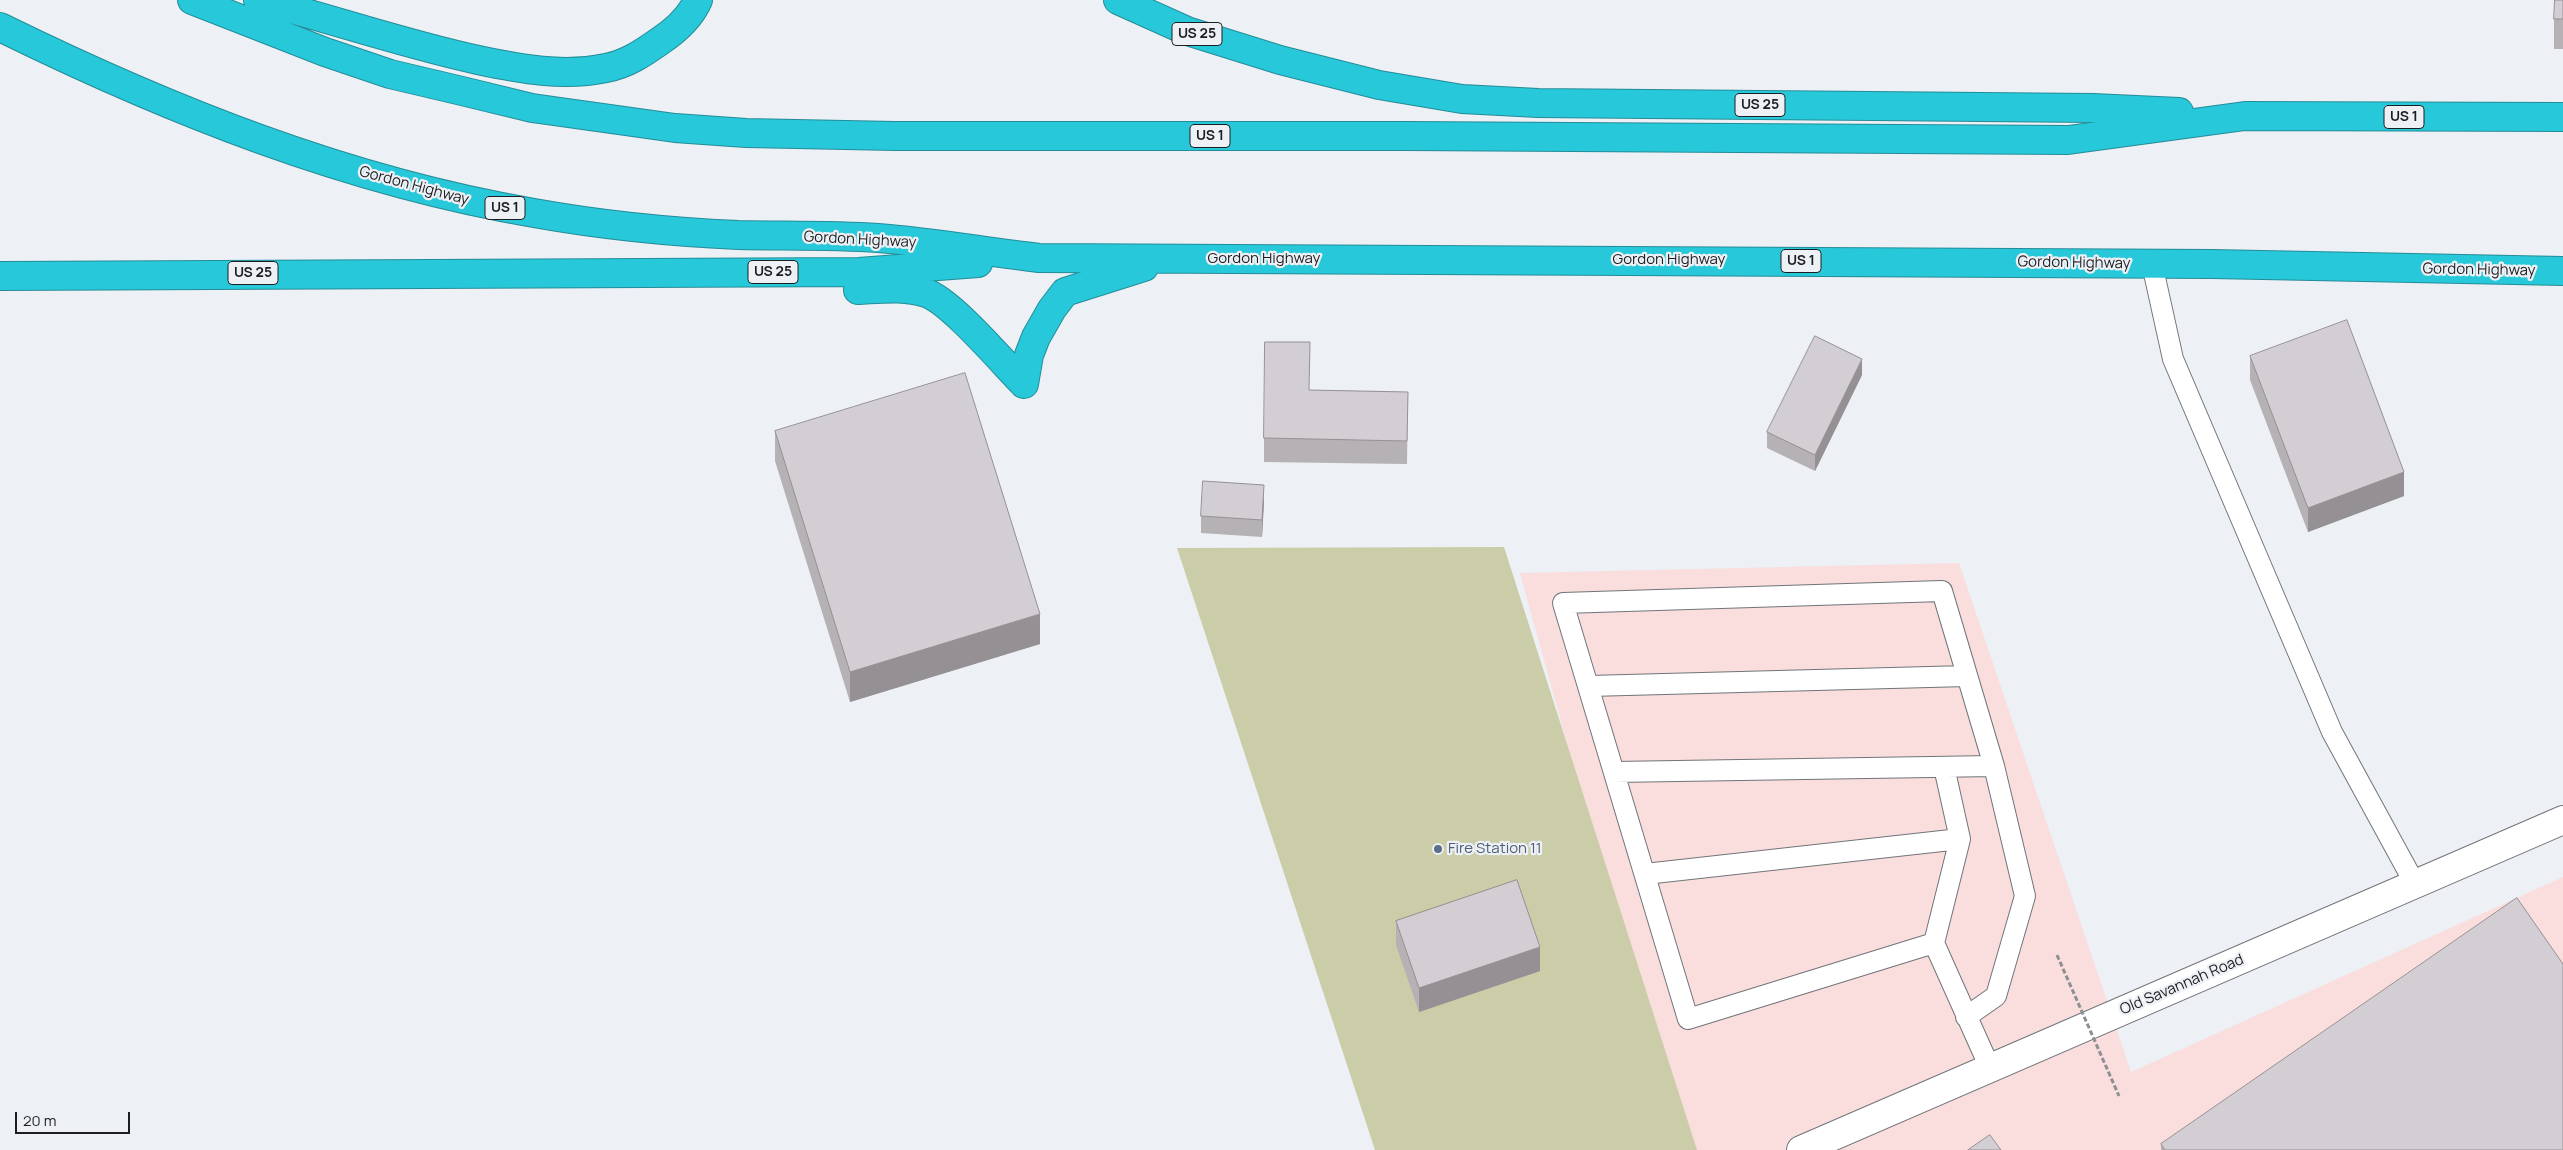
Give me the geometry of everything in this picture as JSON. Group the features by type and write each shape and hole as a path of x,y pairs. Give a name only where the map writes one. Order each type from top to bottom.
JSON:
{"highway":[{"name":"US 1","path":"192,0 325,52 390,74 470,94 541,109 675,128 746,133 896,136 1406,136 2068,140 2245,116 2563,118"},
{"path":"258,0 436,51 517,68 565,72 607,68 638,57 671,34 695,7 698,0"},
{"name":"US 25","path":"1118,0 1187,31 1280,60 1379,85 1462,99 1538,103 2093,108 2245,116"},
{"name":"Gordon Highway","path":"0,27 75,64 203,118 334,165 464,200 597,223 734,234 879,238 1039,258 2152,264 2563,271"},
{"name":"US 25","path":"0,276 859,272 1039,258"},
{"path":"540,273 651,291 902,288 928,293 959,316 1024,384 1029,355 1036,337 1052,309 1065,292 1174,258"}],"main road":[{"name":"Old Savannah Road","path":"1801,1150 2563,820"}],"lane":[{"path":"2152,264 2173,359 2184,386 2332,732 2415,884"},
{"path":"1934,943 1688,1019 1563,603 1942,591 1994,766 2025,896 1996,996 1966,1018"},
{"path":"1589,686 1967,676"},
{"path":"1614,772 1994,766"},
{"path":"1944,767 1960,839 1934,943 1990,1068"},
{"path":"1645,874 1960,839"}],"path":[{"path":"2057,956 2119,1096"}],"shaded area":[{"path":"1959,563 2131,1072 2563,877 2563,1150 1679,1150 1520,573"}],"green space":[{"name":"Fire Station 11","path":"1504,547 1697,1150 1375,1150 1177,548"}],"building":[{"path":"2555,0 2563,0 2563,19 2554,19"},
{"path":"2347,320 2404,472 2308,508 2250,356"},
{"path":"1815,336 1862,359 1815,455 1767,432"},
{"path":"1265,342 1310,342 1309,390 1408,392 1407,441 1264,438"},
{"path":"965,373 1040,614 850,672 775,431"},
{"path":"1203,481 1264,485 1262,520 1201,516"},
{"path":"1517,880 1540,947 1419,988 1396,921"},
{"path":"2517,898 2563,964 2563,1150 2165,1150 2161,1144"},
{"path":"1990,1135 2001,1150 1968,1150"}],"place":[{"name":"Fire Station 11","path":"1438,849"}]}
